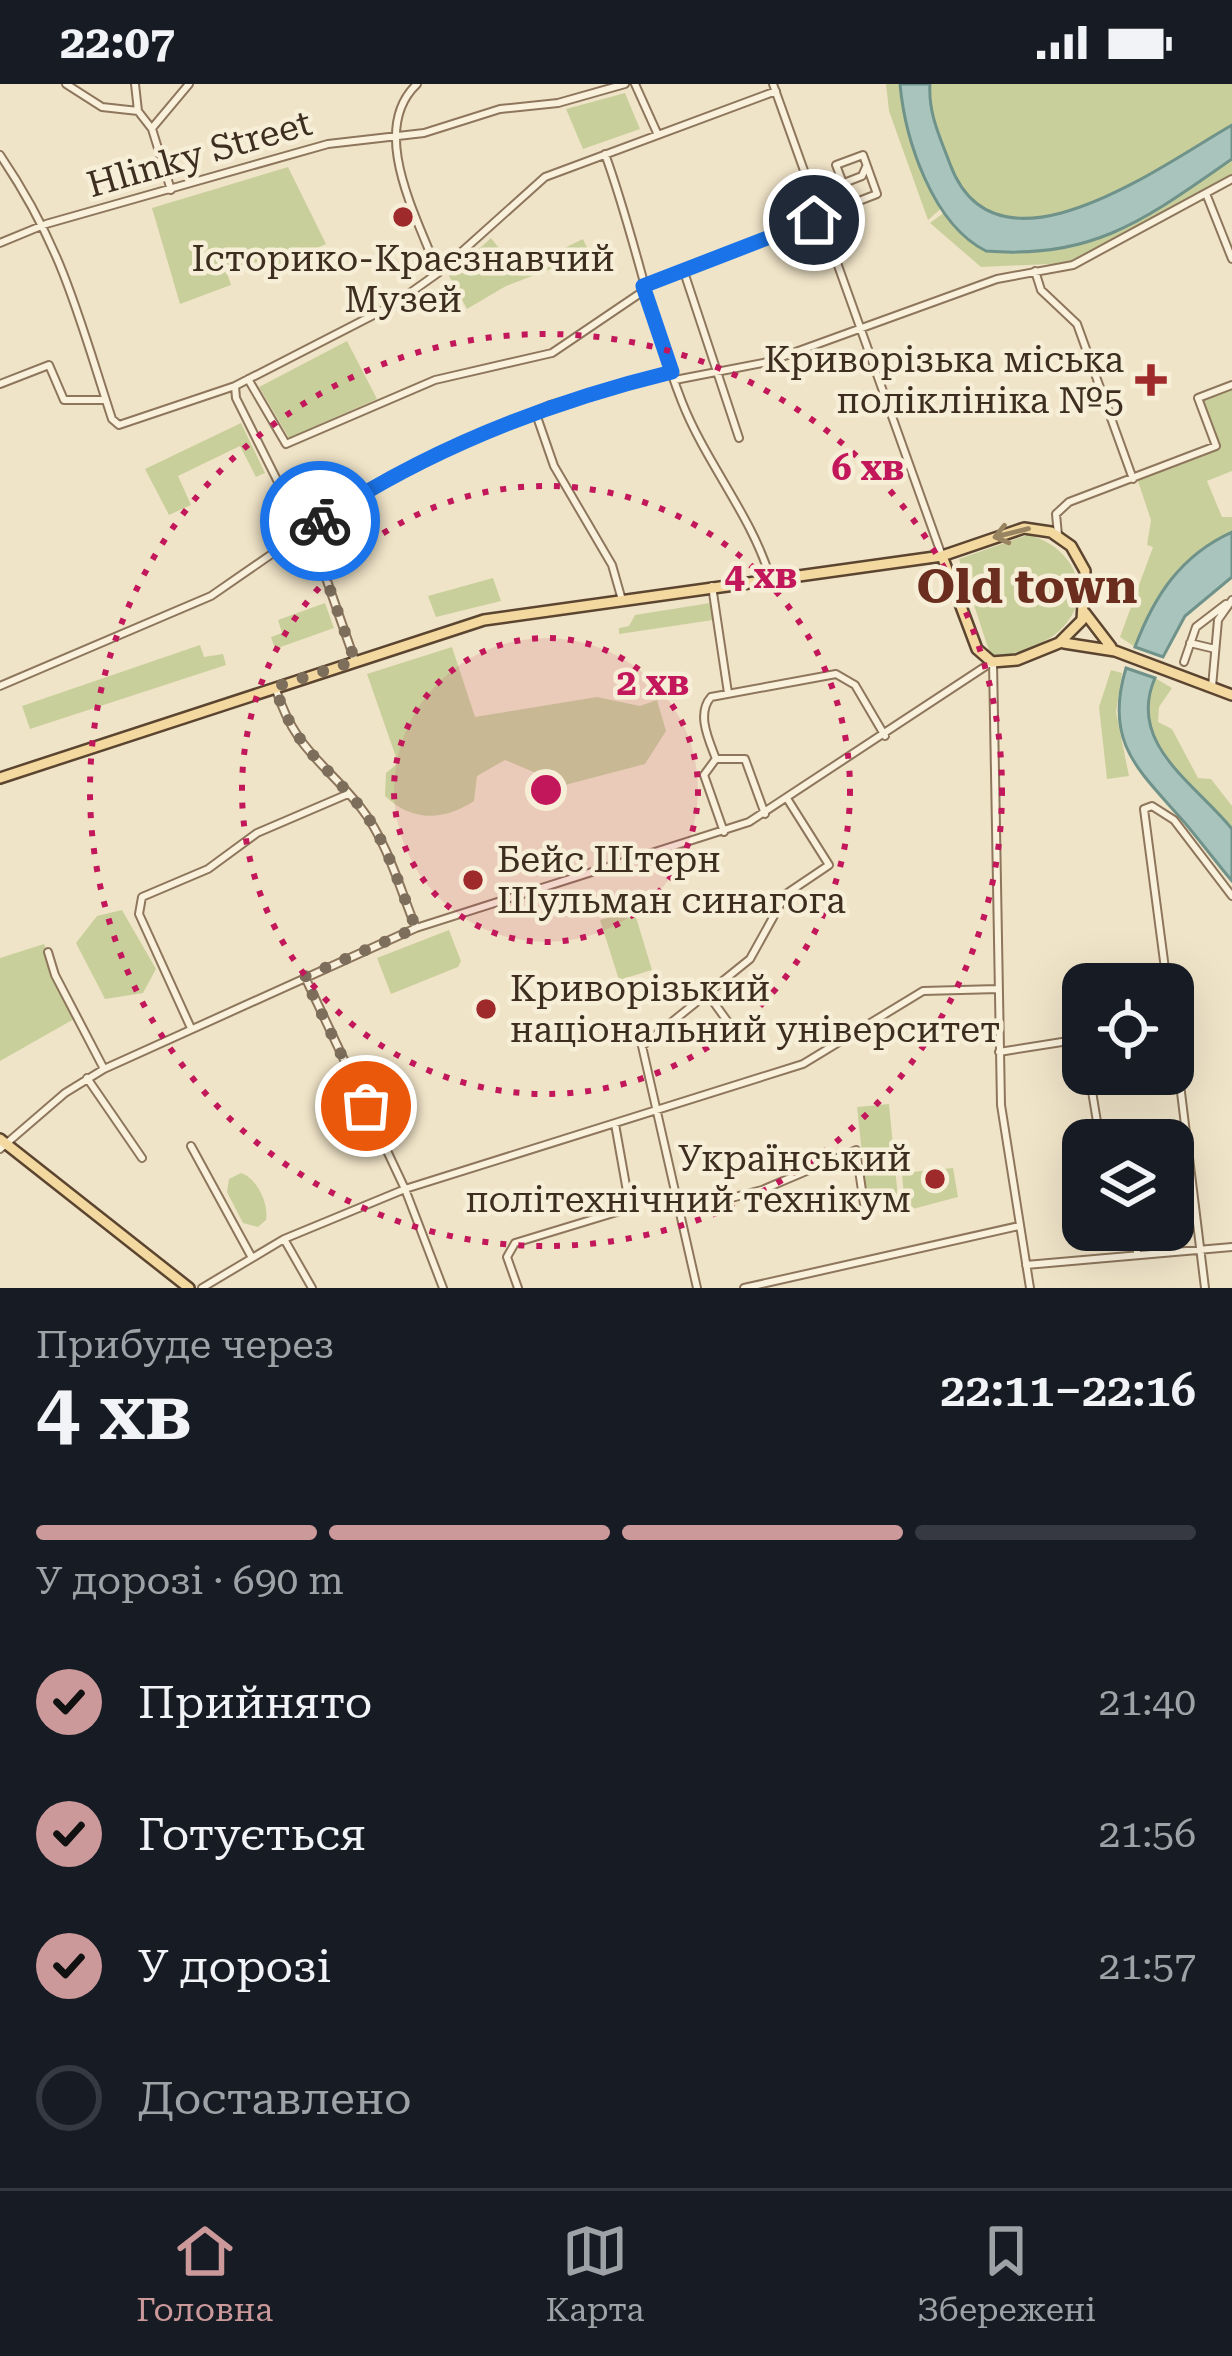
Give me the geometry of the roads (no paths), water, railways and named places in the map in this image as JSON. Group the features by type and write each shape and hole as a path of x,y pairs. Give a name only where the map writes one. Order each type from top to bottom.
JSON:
{"main road":[{"path":"0,778 484,620 942,556 1024,527 1058,536 1085,571 1084,613 1075,631 1059,643 993,662 977,650 942,556"},
{"path":"1084,613 1119,652"},
{"path":"1059,643 1119,652 1232,695"},
{"path":"2,1144 189,1288"}],"street":[{"path":"66,84 102,107 138,111"},
{"path":"135,84 138,111 152,129 172,190"},
{"path":"152,129 189,84"},
{"name":"Hlinky Street","path":"0,243 46,224 340,140 442,129 500,109 564,102 626,84"},
{"path":"635,84 658,135"},
{"path":"412,85 401,102 395,135 438,273"},
{"path":"0,155 46,224 88,334 106,400 119,424 235,386 393,305 438,273 528,187 775,87 942,556"},
{"path":"605,154 630,217 644,288 673,376 770,577"},
{"path":"247,377 286,444 435,380 552,352 644,288 683,269 877,194 862,155 836,165 851,204"},
{"path":"813,195 862,176 867,166"},
{"path":"0,686 211,596 371,488 535,413 673,376 720,373 986,283 1077,263 1232,179"},
{"path":"1208,196 1232,260"},
{"path":"683,269 739,438"},
{"path":"1035,271 1041,290 1077,324 1132,479"},
{"path":"0,384 49,365 64,400 106,400"},
{"path":"1058,536 1059,508 1216,446 1198,398 1232,385"},
{"path":"235,386 326,578 355,661"},
{"path":"535,413 564,484 613,565 622,600"},
{"path":"712,586 728,693"},
{"path":"1184,662 1201,622 1230,601"},
{"path":"1212,688 1218,620 1230,601"},
{"path":"1190,643 1215,649"},
{"path":"2,1144 104,1069 416,928 724,832 765,814 993,662"},
{"path":"993,662 999,1052 1006,1153 1030,1288"},
{"path":"716,759 704,728 704,706 711,697 814,675 845,676 885,736"},
{"path":"275,687 286,721 308,754 372,826 416,928"},
{"path":"716,759 745,759 765,814"},
{"path":"716,759 704,775 724,832"},
{"path":"191,1028 137,906 142,897 232,853 257,833 348,794"},
{"path":"697,1288 642,1046 750,959 786,894 829,865 788,800"},
{"path":"1164,963 1144,811 1152,806 1174,820 1232,896"},
{"path":"48,952 55,975 104,1069"},
{"path":"304,977 405,1190 442,1288"},
{"path":"202,1288 284,1239 405,1190 803,1064 923,991 998,989"},
{"path":"707,993 733,1029"},
{"path":"999,1052 1062,1042"},
{"path":"87,1078 142,1158"},
{"path":"1182,1095 1205,1288"},
{"path":"518,1288 507,1257 514,1243 631,1208 615,1124"},
{"path":"191,1146 251,1256"},
{"path":"681,1211 762,1190 856,1150 864,1204"},
{"path":"744,1288 1019,1226"},
{"path":"284,1239 312,1288"},
{"path":"1026,1265 1232,1247"}],"water":[{"path":"900,84 930,84 933,115 950,164 972,200 1004,216 1041,217 1082,206 1165,166 1232,125 1232,159 1173,200 1089,241 1058,249 986,251 950,221 936,201 915,154"},
{"path":"1232,532 1232,577 1185,616 1163,657 1135,647 1171,579 1198,553"},
{"path":"1126,668 1155,678 1149,702 1157,743 1232,829 1232,881 1130,755 1119,717"}],"place":[{"name":"Історико-Краєзнавчий Музей","path":"403,217"},
{"name":"Криворізька міська поліклініка №5","path":"1151,380"},
{"name":"Бейс Штерн Шульман синагога","path":"473,880"},
{"name":"Криворізький національний університет","path":"486,1009"},
{"name":"Український політехнічний технікум","path":"935,1179"}],"district":[{"name":"Old town","path":"1027,586"}]}
